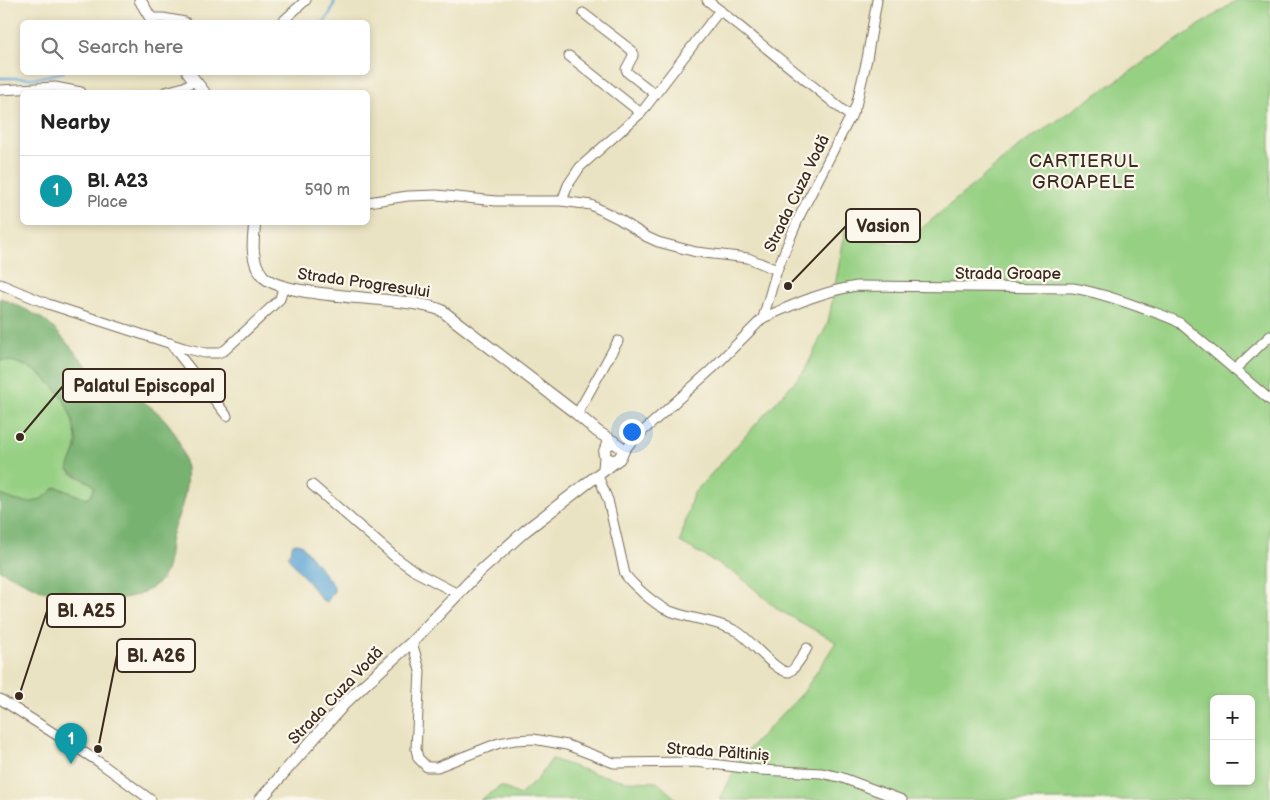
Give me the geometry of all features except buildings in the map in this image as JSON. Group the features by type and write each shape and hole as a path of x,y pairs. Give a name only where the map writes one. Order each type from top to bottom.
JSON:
{"street":[{"path":"140,0 151,20 163,18 174,20"},
{"path":"284,20 306,0"},
{"path":"707,0 851,117"},
{"name":"Strada Cuza Vodă","path":"614,451 632,441 712,369 763,318 777,270 800,215 856,106 867,59 876,0"},
{"path":"562,201 568,185 580,167 641,113 720,10"},
{"path":"583,13 633,52 633,56 626,69 655,94"},
{"path":"569,56 641,113"},
{"path":"172,90 184,87 191,77 202,90"},
{"path":"0,90 55,87 71,90"},
{"path":"370,202 408,196 436,195 496,201 562,201 591,205 600,208 646,237 658,242 704,253 748,258 777,270"},
{"name":"Strada Progresului","path":"255,225 254,256 256,266 263,276 273,284 299,290 408,303 441,310 577,414 598,432 614,451"},
{"path":"0,284 48,304 205,353 225,350 280,299 282,287"},
{"name":"Strada Groape","path":"763,318 815,296 842,288 857,286 1073,288 1086,290 1171,318 1186,328 1270,400"},
{"path":"1234,370 1270,336"},
{"path":"577,414 618,341"},
{"path":"170,343 227,416"},
{"path":"614,451 601,472 626,574 630,580 652,602 675,613 718,623 737,632 772,663 784,671 793,670 807,648"},
{"name":"Strada Cuza Vodă","path":"264,799 345,704 412,642 494,557 601,472"},
{"path":"312,485 395,557 416,572 458,594"},
{"name":"Strada Păltiniș","path":"412,642 420,671 416,749 418,758 426,767 437,767 499,743 533,739 567,745 614,763 696,762 760,770 821,773 840,777 902,800"},
{"path":"0,699 99,762 147,799"}],"green space":[{"path":"1237,0 1270,0 1270,800 720,800 740,758 803,693 836,642 779,610 738,575 680,542 693,494 805,370 828,323 846,227 864,239 903,244 1021,145"},
{"path":"0,298 44,320 97,374 143,401 163,417 178,440 185,464 186,486 184,496 171,536 166,570 156,584 147,591 123,598 97,600 62,597 27,584 0,570 0,494 16,501 33,502 44,497 57,487 86,499 91,496 94,488 92,484 68,470 77,440 71,415 58,391 49,381 26,366 0,360"},
{"path":"0,360 15,362 42,376 63,399 71,413 75,428 76,447 70,468 71,473 92,484 94,488 91,496 86,499 57,487 44,497 33,502 16,501 0,494"},
{"path":"552,759 596,774 626,781 657,782 677,800 480,800 501,786 520,795 537,780"}],"water":[{"path":"293,544 301,544 334,586 334,591 327,602 322,600 288,557"}],"waterway":[{"path":"325,20 331,12 335,0"},
{"path":"0,78 37,78 50,75"}],"place":[{"name":"Vasion","path":"788,286"},
{"name":"Palatul Episcopal","path":"20,437"},
{"name":"Bl. A25","path":"19,696"},
{"name":"Bl. A26","path":"98,749"},
{"name":"Bl. A23","path":"71,764"}],"district":[{"name":"CARTIERUL GROAPELE","path":"1084,171"}]}
